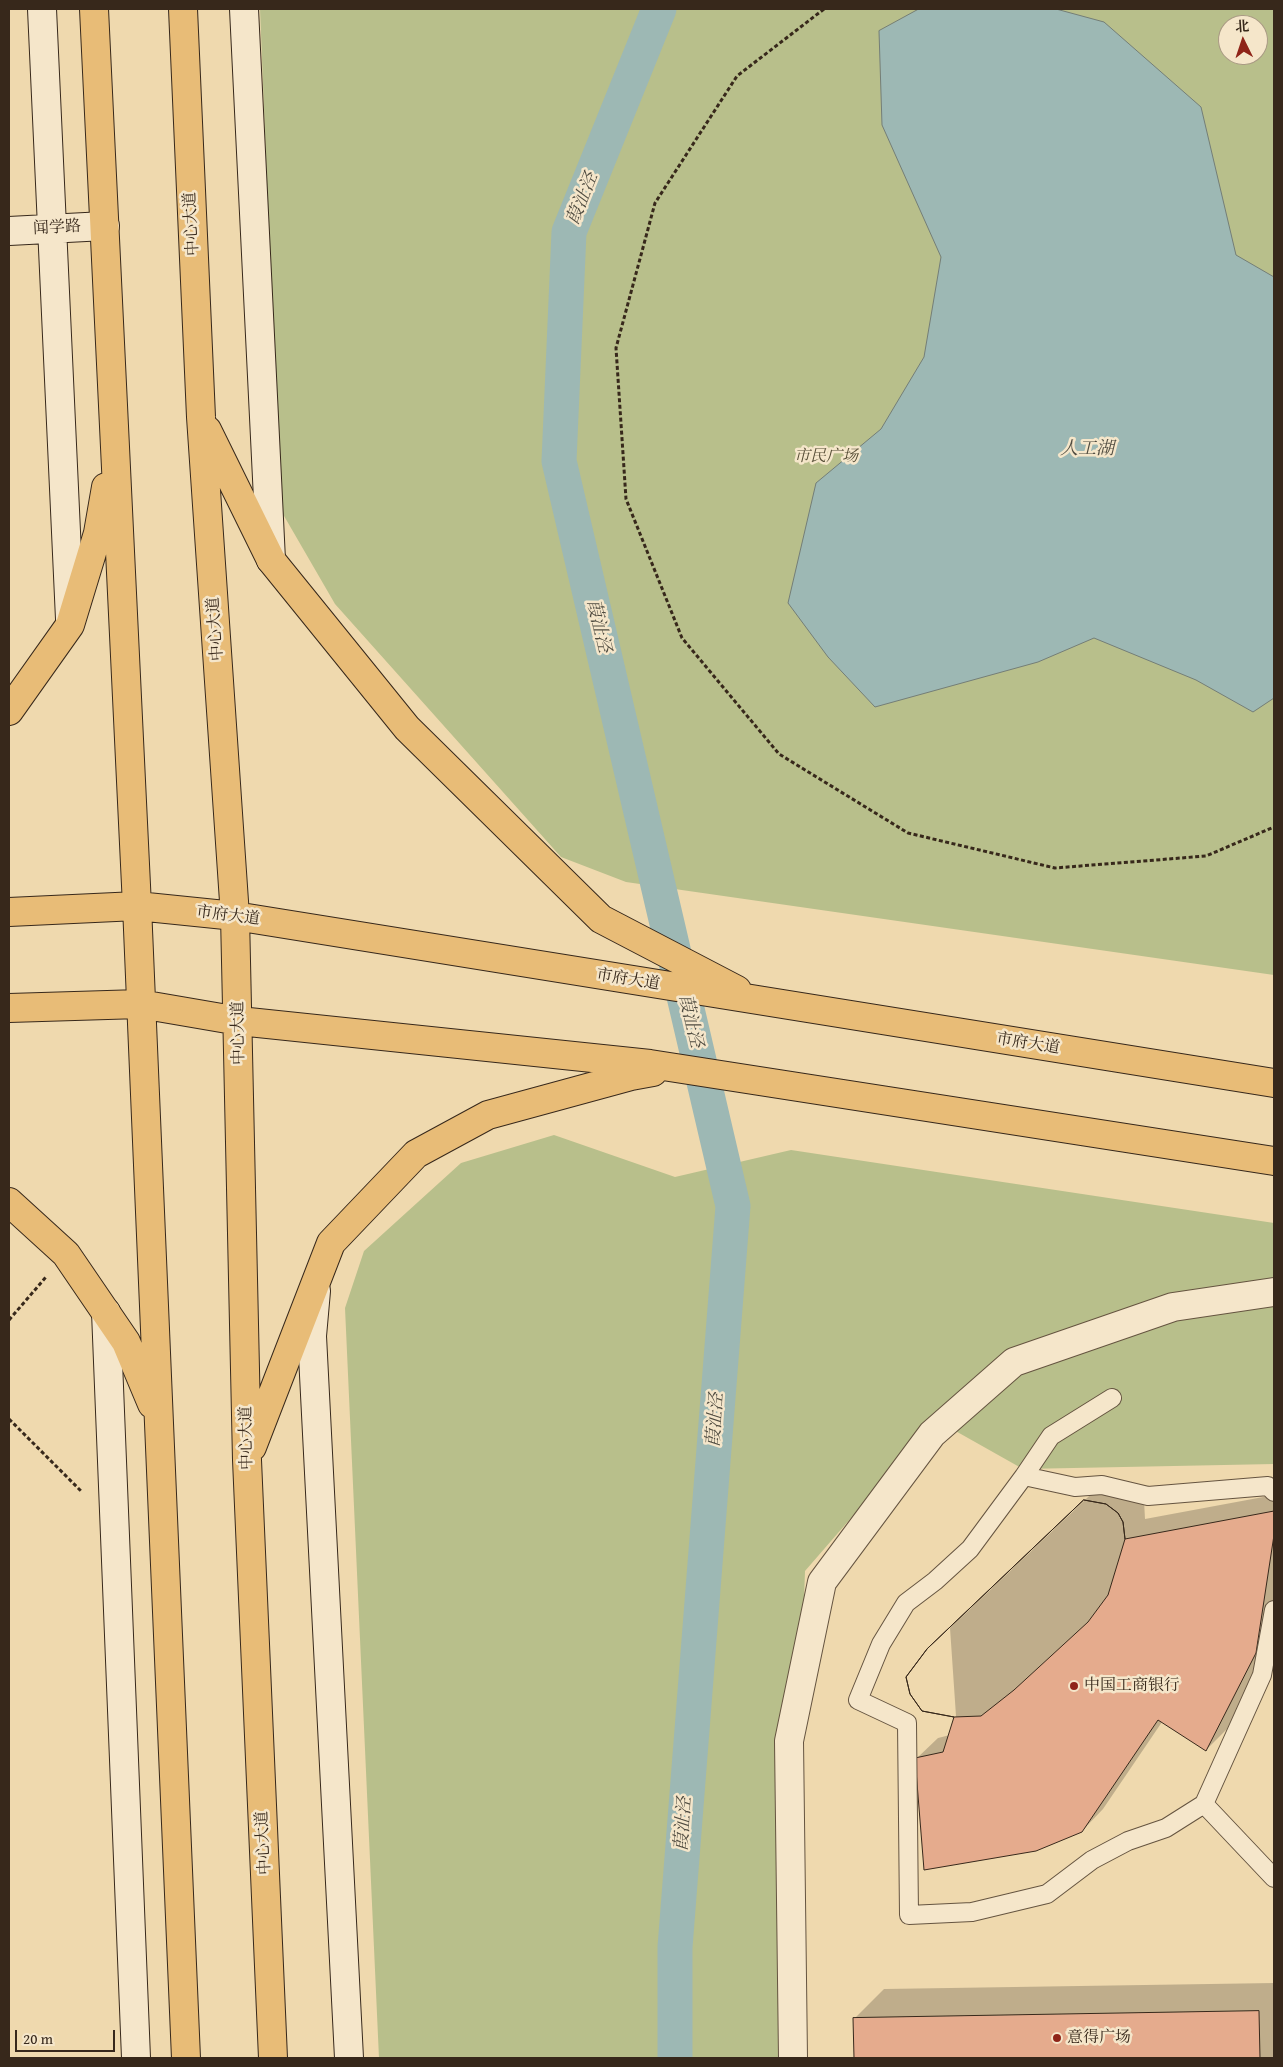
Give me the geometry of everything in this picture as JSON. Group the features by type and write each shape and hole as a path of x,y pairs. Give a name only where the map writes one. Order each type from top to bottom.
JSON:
{"main road":[{"path":"42,9 70,625"},
{"path":"94,9 137,906 186,2058"},
{"name":"中心大道","path":"183,9 201,417 235,916 239,1021 247,1460 274,2058"},
{"path":"244,9 271,560"},
{"name":"闻学路","path":"9,231 105,226"},
{"path":"201,417 271,560 407,728 601,919 758,1001"},
{"path":"9,711 70,625 98,533 115,431"},
{"name":"市府大道","path":"9,912 137,906 235,916 1274,1084"},
{"path":"9,1008 140,1004 239,1021 650,1064 1274,1161"},
{"path":"247,1460 331,1243 416,1154 488,1115 631,1076 675,1068"},
{"path":"9,1202 66,1254 106,1312 126,1342 159,1422"},
{"path":"317,1278 312,1336 349,2058"},
{"path":"793,2058 789,1741 822,1582 932,1434 1014,1362 1173,1307 1274,1292"},
{"path":"106,1312 136,2058"}],"lane":[{"path":"1112,1398 1051,1436 970,1549 935,1581 906,1603 881,1644 858,1700 907,1724 910,1915 972,1912 1047,1894 1092,1860 1128,1841 1166,1828 1204,1804 1262,1675 1274,1610"},
{"path":"1024,1476 1075,1487 1102,1485 1148,1496 1268,1486 1274,1492"},
{"path":"1204,1804 1274,1878"}],"path":[{"path":"824,9 737,76 655,202 616,348 626,499 682,638 779,754 908,834 1055,868 1206,856 1274,827"},
{"path":"9,1320 66,1254"},
{"path":"9,1419 115,1523"}],"green space":[{"name":"市民广场","path":"260,9 1274,9 1274,975 626,882 561,857 335,604 280,509"},
{"path":"554,1135 675,1177 791,1150 1274,1223 1274,1464 1023,1469 936,1420 805,1571 788,2058 379,2058 345,1308 364,1251 461,1163"}],"water":[{"name":"人工湖","path":"919,9 1056,9 1104,22 1201,107 1236,255 1274,277 1274,698 1253,712 1196,680 1094,638 1038,662 875,707 828,657 788,603 816,483 881,429 924,357 941,257 882,125 879,31"}],"building":[{"name":"中国工商银行","path":"1084,1500 1106,1504 1118,1513 1123,1522 1125,1539 1274,1511 1274,1535 1256,1653 1206,1751 1158,1720 1082,1832 1036,1851 924,1870 915,1758 943,1752 954,1717 922,1711 910,1694 906,1677 927,1649"},
{"path":"1084,1500 1106,1504 1118,1513 1123,1522 1125,1539 1108,1595 1088,1622 1014,1690 981,1716 954,1717 922,1711 910,1694 906,1677 927,1649"},
{"name":"意得广场","path":"1259,2011 1260,2058 854,2058 853,2018"}],"waterway":[{"name":"葭沚泾","path":"659,9 569,232 559,461 733,1206 675,1947 675,2058"}],"place":[{"name":"中国工商银行","path":"1074,1686"},
{"name":"意得广场","path":"1057,2038"}]}
